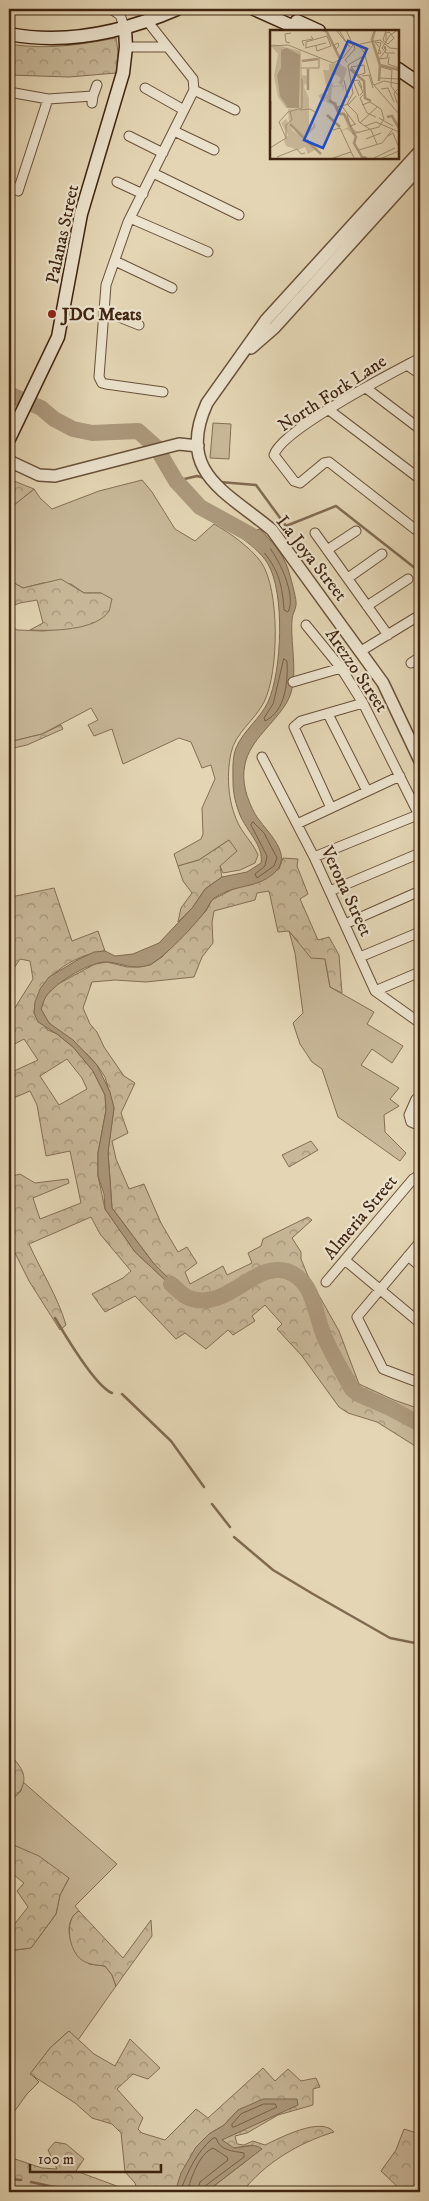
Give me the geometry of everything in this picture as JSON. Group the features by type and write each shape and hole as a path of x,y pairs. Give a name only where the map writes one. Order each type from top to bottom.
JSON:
{"main road":[{"path":"9,34 33,39 66,38 125,29 148,22 177,9"},
{"path":"254,9 301,30"},
{"path":"270,9 317,30"},
{"name":"Palanas Street","path":"10,437 58,337 81,214 122,73 126,47 125,29"},
{"path":"399,71 420,84"}],"street":[{"path":"111,9 120,12 125,29"},
{"path":"148,22 193,79 194,90 130,218 114,261 106,285 98,376 106,384 163,392"},
{"path":"126,47 167,47"},
{"path":"9,92 48,99 92,99 97,85"},
{"path":"145,88 184,110"},
{"path":"194,90 235,110"},
{"path":"9,184 18,191 48,99"},
{"path":"174,130 214,150"},
{"path":"129,136 163,153"},
{"name":"La Joya Street","path":"420,150 266,320 219,383 204,410 197,431 198,449 210,480 227,496 253,513 284,545 382,683 420,761"},
{"name":"La Joya Street","path":"236,360 274,328 420,167"},
{"path":"153,173 239,215"},
{"path":"117,182 143,194"},
{"path":"130,218 208,252"},
{"path":"114,261 172,288"},
{"path":"104,311 140,325"},
{"name":"North Fork Lane","path":"420,358 304,426 276,449 274,456 294,482 300,483 324,463 329,462 420,533"},
{"path":"408,364 420,374"},
{"path":"366,388 420,429"},
{"path":"329,410 420,479"},
{"path":"9,461 40,475 55,476 83,470 138,453 179,444 198,449"},
{"path":"327,550 356,531"},
{"path":"315,533 388,635"},
{"path":"348,578 382,554"},
{"path":"367,606 408,579"},
{"path":"361,651 420,615"},
{"name":"Arezzo Street","path":"306,625 341,668 363,702 420,815"},
{"path":"411,663 420,657"},
{"path":"292,682 341,668"},
{"path":"331,808 294,729 297,722 363,702"},
{"path":"328,714 367,791"},
{"name":"Verona Street","path":"262,757 314,857 375,991"},
{"path":"296,824 400,776"},
{"path":"314,857 420,815"},
{"path":"330,891 420,853"},
{"path":"345,924 420,891"},
{"path":"360,957 420,932"},
{"path":"375,991 418,976"},
{"path":"375,991 420,1023"},
{"path":"416,1099 409,1115 411,1122 420,1126"},
{"name":"Almeria Street","path":"326,1282 413,1179 420,1175"},
{"path":"420,1242 357,1317 384,1369 420,1383"},
{"path":"408,1256 420,1266"},
{"path":"346,1260 420,1323"}],"green space":[{"path":"405,9 420,9 420,23"},
{"path":"116,38 118,52 116,73 69,77 9,75 9,44 36,47 63,46"},
{"path":"213,423 231,424 229,459 210,458"},
{"path":"9,479 34,489 9,509"},
{"path":"142,480 152,492 175,529 195,541 214,524 246,546 261,562 272,591 275,652 269,689 260,709 233,746 229,762 228,781 233,810 240,827 258,855 255,863 240,870 223,873 220,866 229,840 199,860 178,866 174,854 201,839 203,834 202,808 215,779 211,765 202,768 191,742 179,738 123,764 112,729 94,736 88,725 98,720 91,708 42,734 9,742 9,625 17,630 44,631 64,628 101,593 84,593 71,584 43,583 23,588 9,580 9,509 34,489 40,498 52,509 99,491"},
{"path":"61,579 84,593 101,593 112,599 109,611 103,618 84,626 61,630 30,630 43,623 37,600 9,607 9,580 23,588"},
{"path":"61,725 63,729 27,745 9,749 9,742 42,734"},
{"path":"229,840 237,851 220,866 222,877 205,889 193,907 178,922 181,908 192,893 183,881 178,866 199,860"},
{"path":"283,858 298,859 297,866 308,894 300,899 318,940 329,937 339,955 342,993 330,987 325,959 311,958 289,931 278,932 269,891 257,893 255,900 214,911 212,922 213,943 202,957 194,977 146,982 115,980 92,982 83,1008 90,1024 124,1076 135,1083 121,1113 128,1133 112,1141 116,1159 129,1189 144,1184 161,1223 178,1252 187,1247 197,1263 185,1272 190,1284 223,1266 227,1275 252,1263 248,1253 261,1246 263,1239 308,1217 312,1220 292,1238 301,1252 301,1259 308,1276 339,1331 359,1384 394,1400 420,1409 420,1449 377,1422 348,1413 339,1407 302,1356 277,1329 282,1324 265,1305 252,1316 255,1321 233,1335 228,1330 206,1349 185,1333 176,1339 135,1296 105,1312 92,1294 123,1278 131,1271 100,1234 91,1217 29,1244 63,1315 66,1325 60,1330 29,1281 14,1251 9,1252 9,1177 20,1174 35,1183 68,1179 69,1183 33,1198 40,1219 81,1203 70,1151 46,1156 37,1105 30,1091 9,1100 9,1063 14,1071 38,1060 24,1039 9,1047 9,1037 15,1032 11,1014 33,979 30,961 20,959 9,976 9,886 11,897 54,888 72,941 98,931 105,951 80,957 58,970 42,989 34,1013 48,1030 57,1034 73,1047 93,1071 105,1095 106,1110 98,1153 98,1176 105,1209 135,1252 179,1293 177,1287 154,1264 112,1208 108,1152 114,1108 105,1077 88,1055 49,1023 41,1009 45,997 56,985 95,964 107,962 127,967 150,965 162,957 206,911 212,900 237,887 249,885 279,869","holes":["67,1059 82,1078 87,1089 59,1105 40,1076"]},
{"path":"289,931 297,941 325,959 330,987 374,1012 367,1024 403,1046 392,1063 372,1049 361,1065 399,1088 390,1099 399,1106 384,1115 385,1132 406,1153 400,1161 338,1117 322,1069 312,1062 300,1044 293,1023 303,1013 295,953"},
{"path":"311,1141 318,1150 289,1167 282,1155"},
{"path":"9,1754 20,1766 24,1780 20,1791 9,1803"},
{"path":"23,1782 117,1864 75,1906 79,1911 72,1918 69,1929 70,1939 78,1953 89,1964 105,1966 112,1975 116,1986 78,2040 69,2031 50,2048 31,2074 39,2082 27,2094 9,2119 9,1944 15,1950 31,1948 56,1914 60,1895 69,1878 9,1843 9,1803 21,1791"},
{"path":"9,1843 39,1856 69,1878 60,1895 56,1914 31,1948 15,1950 9,1944 9,1931 28,1907 17,1891 24,1883 9,1871"},
{"path":"79,1911 123,1958 151,1920 152,1936 116,1986 112,1975 105,1966 85,1962 77,1956 74,1950 69,1928 74,1915"},
{"path":"69,2031 94,2054 115,2066 130,2039 160,2068 148,2079 133,2074 117,2089 143,2118 138,2129 142,2133 165,2140 196,2109 208,2118 263,2068 275,2081 288,2069 301,2081 316,2078 320,2087 313,2089 313,2105 278,2115 247,2133 235,2136 237,2144 244,2145 253,2141 265,2145 310,2127 320,2126 334,2132 308,2142 283,2155 261,2172 242,2192 206,2192 245,2162 253,2145 233,2148 221,2140 298,2104 238,2110 224,2125 209,2134 175,2192 138,2192 135,2183 125,2172 121,2133 112,2124 92,2118 75,2103 30,2074 50,2048"},
{"path":"404,2129 420,2134 420,2192 403,2192 381,2171 396,2150"},
{"path":"55,2142 66,2144 84,2159 76,2171 133,2192 50,2192 32,2188 26,2192 9,2192 9,2157 42,2168 57,2169 48,2150"}],"water":[{"path":"260,529 286,563 296,602 292,620 294,673 291,693 282,710 252,747 244,771 247,796 252,808 280,851 279,867 266,879 229,890 214,898 188,932 149,965 138,967 109,962 94,964 75,973 59,984 46,997 41,1009 49,1023 73,1040 97,1065 110,1092 114,1108 108,1152 112,1208 154,1264 189,1298 179,1293 135,1252 105,1209 104,1194 98,1176 98,1153 106,1110 105,1095 93,1071 73,1047 38,1022 34,1013 35,1002 40,989 49,977 79,959 94,952 105,951 115,956 133,954 159,943 193,907 205,889 222,877 247,872 261,863 260,850 237,807 233,774 236,748 268,702 273,688 279,652 279,612 273,577 268,564 262,556 238,535"},
{"path":"263,2099 297,2099 298,2105 222,2140 234,2148 256,2146 262,2149 206,2192 175,2192 181,2173 196,2147 209,2134 224,2125 238,2110"}],"waterway":[{"path":"9,394 41,408 54,419 73,429 92,433 138,431 156,447 176,481 200,507 251,535 263,545"},
{"path":"176,481 197,476 205,478"},
{"path":"220,482 256,485 286,526 336,506 420,572"},
{"path":"171,1284 187,1297 203,1300 216,1298 228,1293 262,1273 274,1270 286,1271 296,1275 308,1290 321,1329 352,1389 358,1394 420,1424"},
{"path":"55,1318 89,1371 97,1381 112,1393"},
{"path":"122,1394 171,1441 204,1487"},
{"path":"212,1504 230,1527"},
{"path":"234,1537 273,1570 313,1594 390,1638 420,1644"},
{"path":"9,2179 21,2180"},
{"path":"31,2182 77,2192"}],"place":[{"name":"JDC Meats","path":"52,314"}]}
